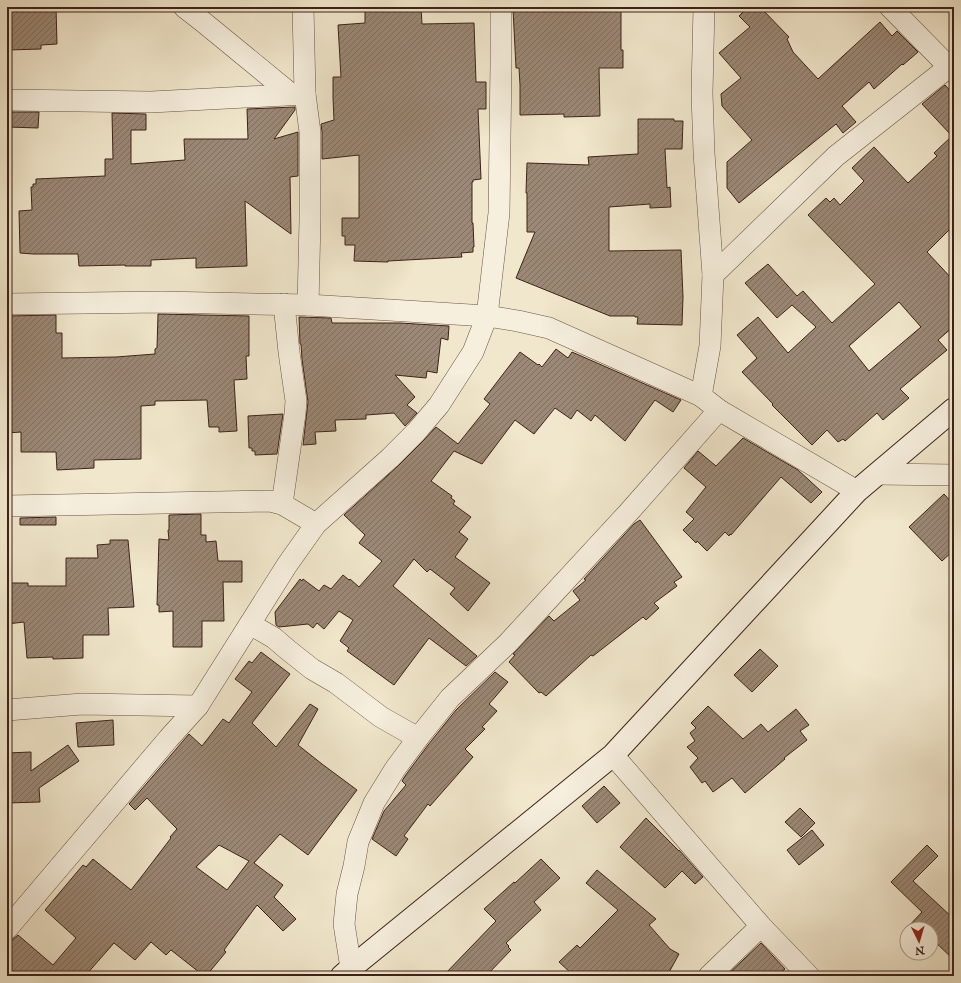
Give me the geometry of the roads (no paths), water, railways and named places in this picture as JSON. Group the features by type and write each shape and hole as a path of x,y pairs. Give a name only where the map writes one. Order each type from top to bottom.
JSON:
{"main road":[{"path":"347,972 613,755 857,491 954,409"}],"street":[{"path":"184,7 298,94"},
{"path":"303,7 298,94 310,132 311,182 308,305"},
{"path":"7,929 169,738 198,706 287,565 316,524 401,448 416,432 439,405 473,352 487,316 500,213 501,7"},
{"path":"701,396 710,346 713,274 704,153 702,93 704,7"},
{"path":"713,274 836,156 953,67 890,7"},
{"path":"7,100 150,102 298,94"},
{"path":"7,304 162,302 284,304 487,316 518,321 549,328 701,396 719,410 857,491"},
{"path":"282,504 296,400 284,304"},
{"path":"347,972 344,924 347,894 358,842 374,803 395,769 450,698 508,643 628,513 719,410"},
{"path":"876,474 954,475"},
{"path":"7,506 270,502 282,504 316,524"},
{"path":"250,624 274,638 312,669 336,683 381,717 418,738"},
{"path":"7,710 82,704 198,706"},
{"path":"613,755 761,926 809,976"},
{"path":"709,976 761,926"}]}
